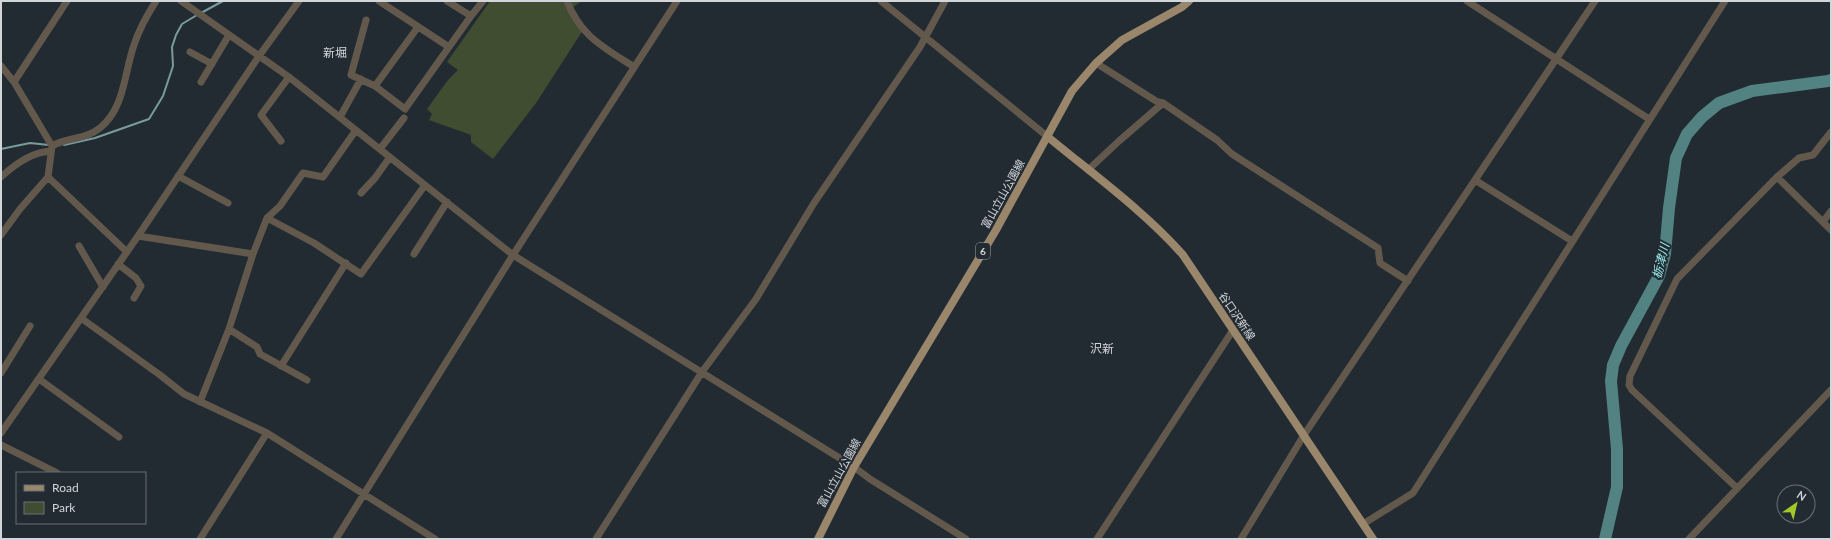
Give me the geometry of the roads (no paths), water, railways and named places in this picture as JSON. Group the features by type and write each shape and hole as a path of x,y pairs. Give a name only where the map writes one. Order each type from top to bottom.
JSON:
{"main road":[{"name":"富山立山公園線","path":"818,539 854,466 996,230 1048,137 1060,110 1072,91 1096,63 1122,40 1182,7 1189,1"},
{"name":"谷口沢新線","path":"1048,137 1149,220 1183,256 1373,539"}],"street":[{"path":"14,82 67,1"},
{"path":"1,176 39,152 51,148 61,140 86,137 99,129 110,118 117,107 133,46 140,28 156,1"},
{"path":"181,1 290,77 513,255 854,466 870,479 966,539"},
{"path":"1,433 103,287 259,56 298,1"},
{"path":"379,1 449,47"},
{"path":"447,1 471,16"},
{"path":"366,20 351,75 375,86 405,109 483,1"},
{"path":"567,1 571,12 592,40 634,67"},
{"path":"336,539 513,255 677,1"},
{"path":"882,1 1048,137"},
{"path":"596,539 702,372 756,299 800,225 926,37 945,1"},
{"path":"1467,1 1649,119"},
{"path":"1241,539 1304,435 1594,1"},
{"path":"1363,524 1413,493 1725,1"},
{"path":"375,86 418,27"},
{"path":"201,82 229,35"},
{"path":"190,52 212,64"},
{"path":"1096,63 1156,101 1163,103 1217,140 1232,154 1378,248 1380,263 1408,281"},
{"path":"1,66 14,82 51,148 48,177 20,209 1,235"},
{"path":"282,140 261,115 290,77"},
{"path":"340,117 361,79"},
{"path":"1088,170 1163,103"},
{"path":"380,149 404,118"},
{"path":"200,402 229,329 253,254 268,218 280,206 303,173 324,177 356,130"},
{"path":"1737,488 1632,390 1629,385 1630,376 1677,279 1777,177 1798,158 1814,155 1831,132"},
{"path":"361,193 375,178 390,157"},
{"path":"178,176 228,203"},
{"path":"48,177 127,252"},
{"path":"1777,177 1831,230"},
{"path":"1475,180 1572,241"},
{"path":"268,218 314,243 361,274 425,185"},
{"path":"414,254 447,202"},
{"path":"1822,222 1831,211"},
{"path":"138,236 253,254"},
{"path":"79,246 103,287"},
{"path":"281,366 346,263"},
{"path":"118,264 136,278 141,286 134,298"},
{"path":"81,318 184,394 267,434 435,539"},
{"path":"1,373 30,326"},
{"path":"229,329 257,347 260,354 307,380"},
{"path":"1097,539 1233,330"},
{"path":"39,379 119,437"},
{"path":"1690,539 1831,390"},
{"path":"200,539 267,434"},
{"path":"1,445 43,470"}],"waterway":[{"path":"201,13 223,1"},
{"path":"64,145 95,138 149,119 163,96 173,66 172,47 176,35 182,24 197,15"},
{"name":"栃津川","path":"1605,539 1617,487 1617,449 1611,381 1613,365 1621,346 1659,276 1665,254 1669,208 1676,158 1687,134 1702,117 1719,103 1752,91 1831,80"},
{"path":"1,149 30,143 49,145"}],"district":[{"name":"新堀","path":"335,53"},
{"name":"沢新","path":"1102,349"}]}
